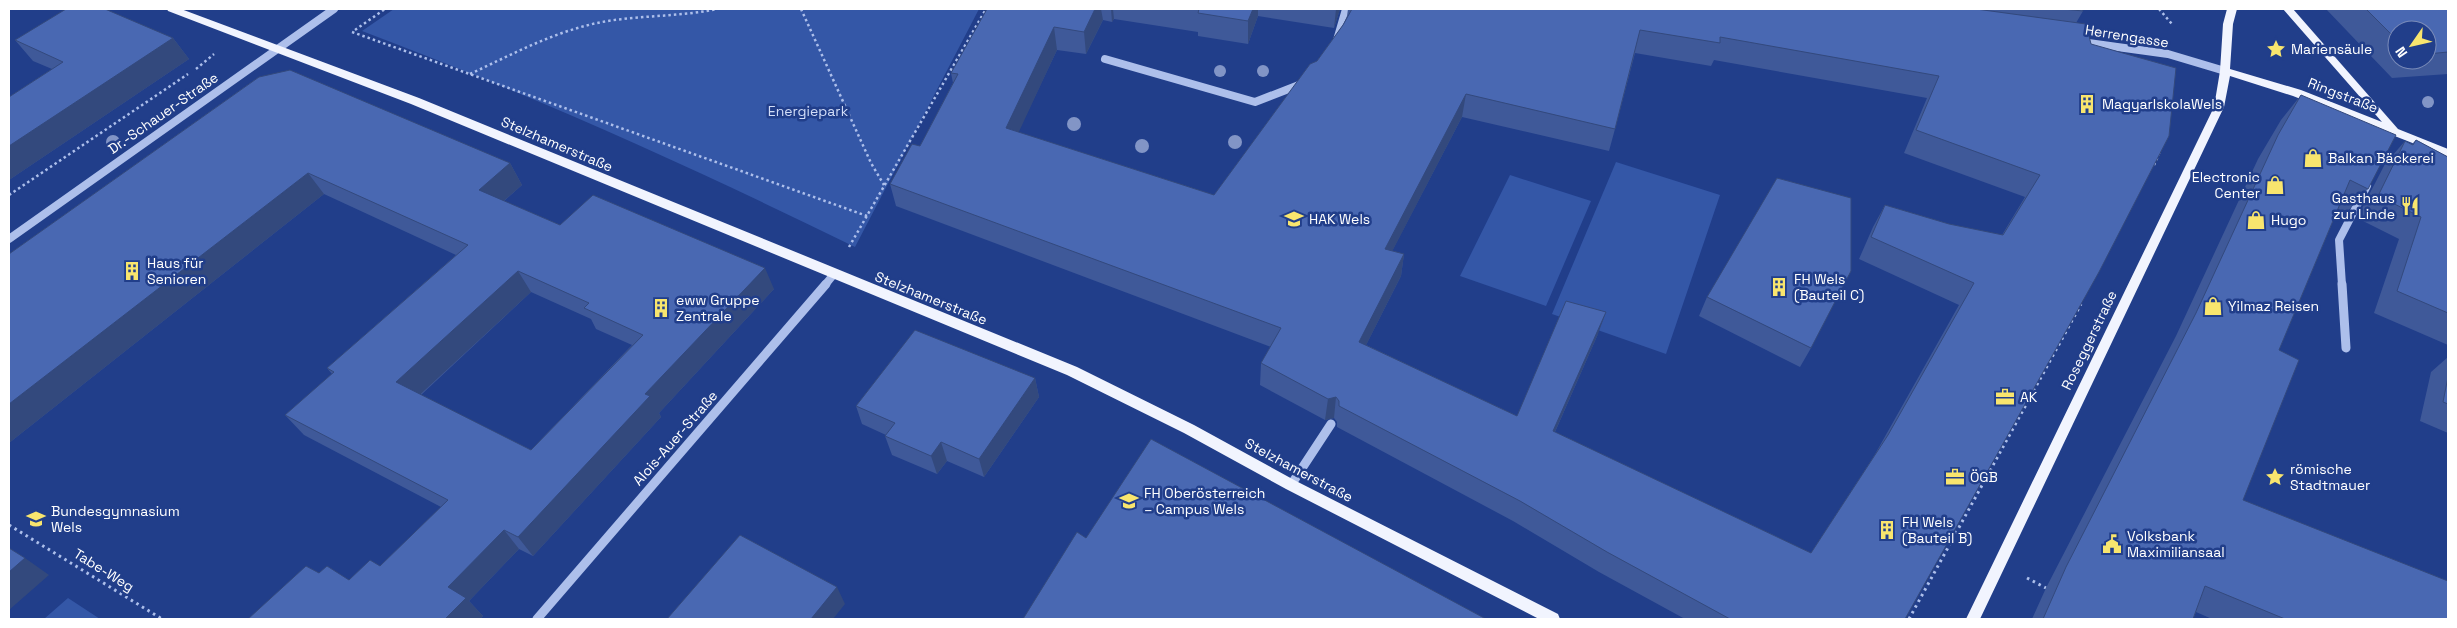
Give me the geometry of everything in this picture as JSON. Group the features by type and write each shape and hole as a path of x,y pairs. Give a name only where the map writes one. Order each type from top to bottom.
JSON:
{"main road":[{"name":"Stelzhamerstraße","path":"172,9 415,101 1072,371 1189,429 1291,485 1554,619"},
{"name":"Roseggerstraße","path":"1973,619 2218,107 2225,71 2228,24 2232,9"},
{"path":"2288,9 2393,134"},
{"name":"Ringstraße","path":"2225,71 2297,93 2393,134 2448,153"}],"street":[{"name":"Dr.-Schauer-Straße","path":"9,239 334,9"},
{"path":"1331,51 1336,44 1346,9"},
{"name":"Herrengasse","path":"2070,40 2168,54 2225,71"},
{"path":"1104,60 1255,102 1311,80"},
{"path":"2346,348 2339,240 2369,181"},
{"name":"Alois-Auer-Straße","path":"537,619 834,274"},
{"path":"1291,485 1331,424"}],"path":[{"path":"470,74 546,38 602,22 680,15 718,9"},
{"path":"801,9 871,163 884,185"},
{"path":"834,274 986,9"},
{"path":"2159,9 2174,27"},
{"path":"308,27 353,32 867,216"},
{"path":"9,196 196,69 237,34"},
{"path":"2151,170 2160,153 2161,143"},
{"path":"1909,619 2082,300"},
{"name":"Tabe-Weg","path":"9,524 162,619"}],"green space":[{"name":"Energiepark","path":"394,9 979,9 855,247 611,133 487,80 362,31"},
{"path":"1616,162 1720,195 1666,354 1552,314"},
{"path":"1510,175 1591,201 1546,306 1460,276"},
{"path":"68,598 100,619 44,619"}],"building":[{"path":"66,9 105,9 173,38 9,146 9,97 63,62 15,40"},
{"path":"987,9 1095,9 1084,32 1054,27 1006,128 1214,195 1310,64 1317,61 1352,9 1976,9 2086,24 2091,44 2176,68 2169,136 2099,272 1905,619 1730,619 1607,552 1520,501 1339,406 1339,401 1336,397 1328,399 1261,363 1281,328 890,184 912,144 920,146 958,74 951,73","holes":["1640,30 1720,43 1720,37 1939,76 1916,130 2040,175 2003,235 1949,224 1885,205 1871,237 1974,283 1888,435 1811,553 1553,431 1606,312 1566,301 1517,416 1359,342 1404,254 1385,249 1466,94 1615,129"]},
{"path":"1199,9 1253,9 1248,21 1198,13"},
{"path":"2063,9 2082,9 2083,11"},
{"path":"2366,9 2448,9 2448,52 2437,53 2437,20 2387,20 2387,30"},
{"path":"290,70 510,163 479,190 560,225 593,195 765,268 645,394 650,396 518,537 504,530 448,587 466,598 445,619 248,619 306,566 319,573 327,566 349,580 370,560 380,566 448,500 285,415 334,372 327,368 468,245 308,173 9,404 9,254 259,77","holes":["518,271 589,303 584,308 643,335 531,450 396,382"]},
{"path":"2301,95 2396,135 2368,189 2350,180 2279,350 2299,360 2243,500 2448,581 2448,619 2285,619 2205,586 2193,619 2043,619 2066,567 2196,313 2278,135"},
{"path":"2416,140 2448,157 2448,313 2397,291 2421,217 2378,196 2405,141 2413,145"},
{"name":"FH Wels (Bauteil C)","path":"1777,178 1851,198 1851,271 1811,348 1707,297"},
{"path":"915,330 1035,378 979,459 941,442 931,456 885,436 895,423 856,406"},
{"path":"2448,377 2448,404 2443,402"},
{"name":"FH Oberösterreich – Campus Wels","path":"1151,439 1486,619 1023,619 1077,532 1086,538"},
{"path":"740,535 837,587 811,619 667,619"},
{"path":"9,548 25,558 9,572"}],"place":[{"name":"Mariensäule","path":"2276,49"},
{"name":"MagyarIskolaWels","path":"2087,104"},
{"name":"Balkan Bäckerei","path":"2313,158"},
{"name":"Electronic Center","path":"2275,185"},
{"name":"Gasthaus zur Linde","path":"2410,206"},
{"name":"HAK Wels","path":"1294,219"},
{"name":"Hugo","path":"2256,220"},
{"name":"Haus für Senioren","path":"132,271"},
{"name":"FH Wels (Bauteil C)","path":"1779,287"},
{"name":"Yilmaz Reisen","path":"2213,306"},
{"name":"eww Gruppe Zentrale","path":"661,308"},
{"name":"AK","path":"2005,397"},
{"name":"ÖGB","path":"1955,477"},
{"name":"römische Stadtmauer","path":"2275,477"},
{"name":"FH Oberösterreich – Campus Wels","path":"1129,501"},
{"name":"Bundesgymnasium Wels","path":"36,519"},
{"name":"FH Wels (Bauteil B)","path":"1887,530"},
{"name":"Volksbank Maximiliansaal","path":"2112,544"}]}
